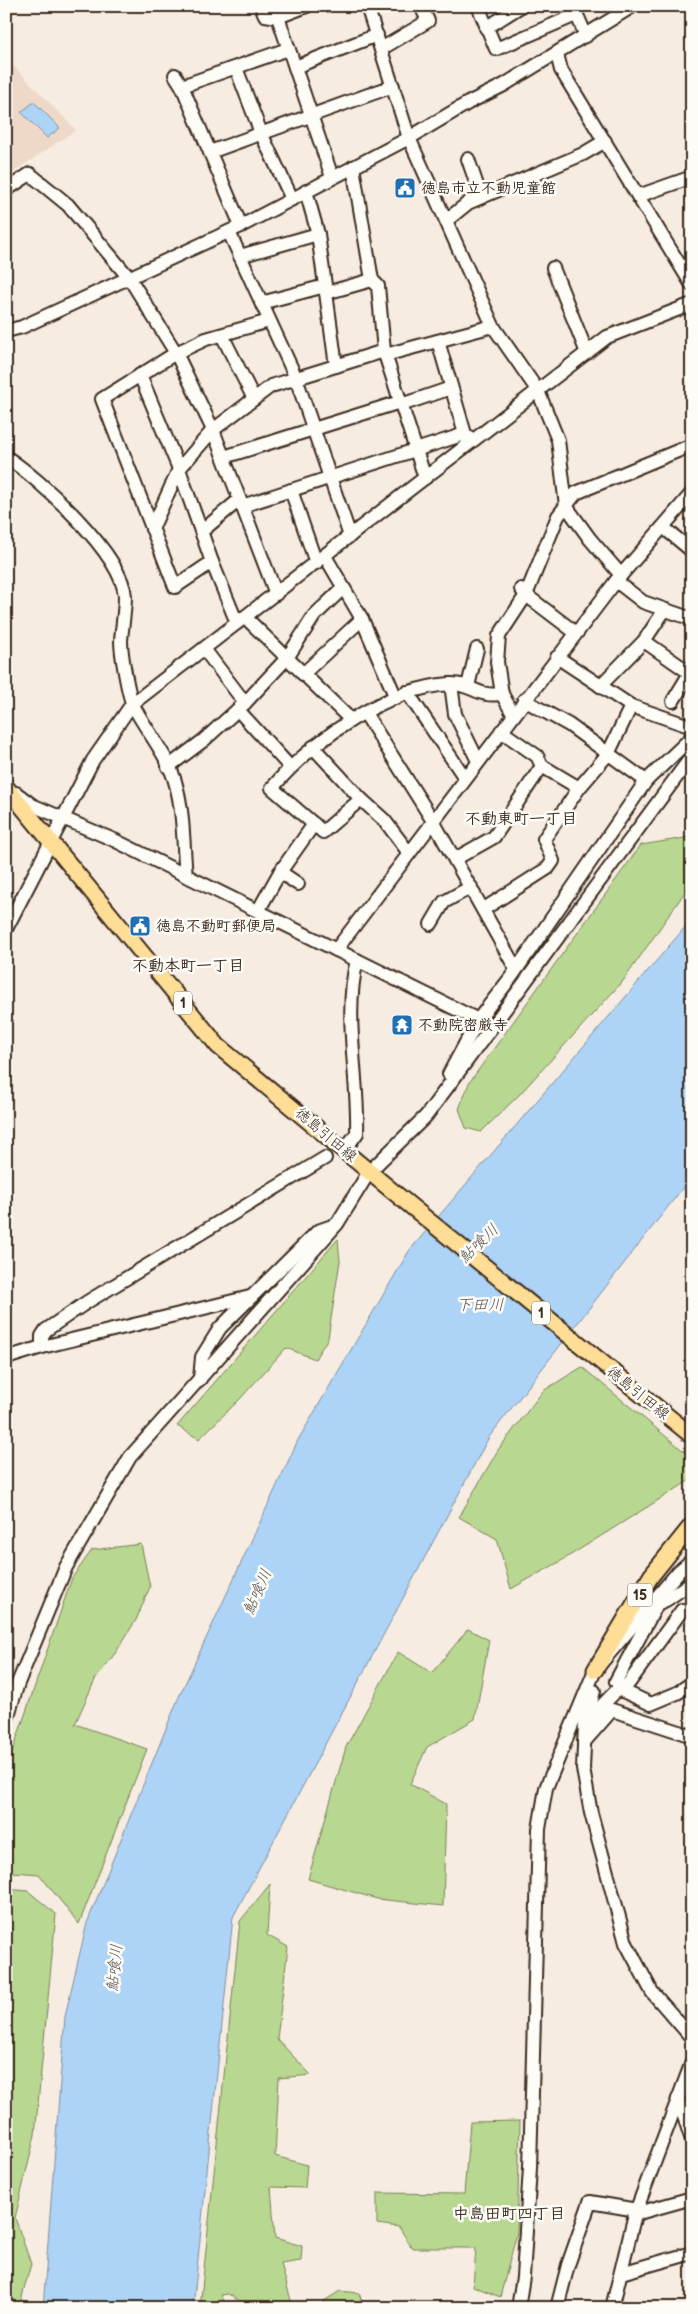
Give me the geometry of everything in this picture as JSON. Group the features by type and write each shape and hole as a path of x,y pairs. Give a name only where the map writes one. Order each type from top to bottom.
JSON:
{"main road":[{"name":"徳島引田線","path":"6,787 218,1046 692,1436"},
{"name":"15","path":"596,1670 650,1576 692,1526"}],"street":[{"path":"261,6 265,15 278,18 307,6"},
{"path":"367,6 409,138 493,326 538,391 558,440 566,506 618,578 643,602 692,620"},
{"path":"381,49 428,21 421,6"},
{"path":"478,6 496,49 574,10 586,36"},
{"path":"486,28 522,6"},
{"path":"6,331 22,327 130,279 241,226 409,138 557,54 633,6"},
{"path":"278,18 332,177"},
{"path":"296,67 377,35"},
{"path":"182,86 288,49"},
{"path":"557,54 561,70 692,285"},
{"path":"236,68 261,133 292,199"},
{"path":"175,75 182,86 241,226"},
{"path":"210,152 393,86"},
{"path":"447,220 468,203 583,154 605,141"},
{"path":"468,159 481,197"},
{"path":"353,167 372,280 378,286 384,353 425,478"},
{"path":"6,190 30,174 68,205 130,279 176,353 213,430 276,594"},
{"path":"638,196 692,178"},
{"path":"306,191 318,234 336,366"},
{"path":"229,232 296,378 350,536"},
{"path":"240,256 318,234"},
{"path":"553,268 587,353"},
{"path":"262,303 372,280"},
{"path":"6,929 93,760 132,704 425,478 469,437 538,391 607,337 692,304"},
{"path":"212,562 175,587 102,399 176,353 222,334 269,321"},
{"path":"152,529 179,469 213,430 271,386 384,353 493,326"},
{"path":"222,334 254,399"},
{"path":"438,341 451,388 469,437"},
{"path":"140,375 179,469 212,562 241,620 287,658 351,720"},
{"path":"224,457 451,388"},
{"path":"202,531 241,503 290,490 415,450 469,437"},
{"path":"513,714 502,694 497,662 499,636 523,591 558,516 576,493 692,445"},
{"path":"6,457 20,466 62,503 112,564 119,576 124,594 121,643 132,704 176,784 186,876"},
{"path":"290,490 320,559 343,588 362,619 402,695 465,778"},
{"path":"336,950 500,731 618,578 692,493"},
{"path":"663,527 692,551"},
{"path":"168,767 204,740 241,706 287,658 314,616 343,588"},
{"path":"523,591 576,632"},
{"path":"600,686 644,641 664,610"},
{"path":"304,674 362,619"},
{"path":"644,641 690,673 673,700"},
{"path":"204,649 241,706 290,766"},
{"path":"468,686 477,649"},
{"path":"557,657 631,706 672,722 692,727"},
{"path":"361,799 323,832 272,788 290,766 313,747 351,720 402,695 451,684 468,686 486,694 502,694"},
{"path":"451,684 455,714 478,761"},
{"path":"524,700 569,725 646,781"},
{"path":"484,909 548,868 553,861 544,839 579,788 608,754 631,706"},
{"path":"365,713 472,887 516,969"},
{"path":"500,731 537,756 542,766 579,788"},
{"path":"426,1116 478,1020 516,969 646,781 692,737"},
{"path":"313,747 361,799 385,821 409,853"},
{"path":"6,1722 18,1683 66,1567 130,1457 337,1224 370,1172 426,1116 692,756"},
{"path":"455,859 494,837 542,766"},
{"path":"6,787 32,805 64,818 186,876 478,1020"},
{"path":"258,911 280,872 314,824"},
{"path":"280,872 298,884"},
{"path":"431,924 444,902 472,887"},
{"path":"349,1144 357,1133 352,980 357,960"},
{"path":"42,1347 42,1336 46,1330 86,1302 326,1158"},
{"path":"200,1379 202,1357 220,1328 318,1231 337,1224"},
{"path":"6,1358 42,1347 250,1298"},
{"path":"518,2308 523,2277 530,2168 539,1829 546,1788 596,1670 653,1606 679,1571 692,1560"},
{"path":"692,1582 653,1606 616,1681 622,1689 651,1704 677,1693 692,1683"},
{"path":"585,1724 622,1689 682,1610 692,1613"},
{"path":"596,1670 596,1684 585,1724 584,1742 583,1769 590,1812 626,1943 652,1992 692,2038"},
{"path":"584,1742 612,1710 692,1736"},
{"path":"612,2308 636,2212 692,2062"},
{"path":"678,2099 692,2140"},
{"path":"558,2308 568,2265 590,2202 636,2212 692,2198"},
{"path":"621,2273 692,2253"}],"shaded area":[{"path":"6,58 76,130 6,177"}],"green space":[{"path":"691,837 692,882 623,981 519,1095 481,1132 466,1128 459,1109 469,1083 641,845"},
{"path":"338,1239 340,1261 328,1338 315,1359 286,1348 239,1400 199,1439 177,1426"},
{"path":"582,1367 692,1458 692,1479 561,1561 511,1589 497,1539 459,1517 498,1450 543,1391"},
{"path":"141,1544 150,1587 136,1620 116,1652 95,1680 75,1724 147,1749 79,1924 39,1874 13,1872 6,1875 6,1770 72,1578 92,1550"},
{"path":"468,1629 489,1640 475,1719 427,1747 410,1784 446,1804 443,1906 377,1899 308,1879 346,1747 398,1652 432,1673"},
{"path":"270,1884 267,1935 288,1947 277,2039 311,2075 279,2078 275,2156 307,2165 305,2188 271,2187 275,2238 302,2246 301,2261 281,2264 293,2308 252,2308 228,2294 221,2295 228,2308 200,2308 240,1921"},
{"path":"6,1889 28,1891 56,1914 35,2135 15,2218 31,2264 19,2308 6,2308"},
{"path":"520,2121 517,2233 500,2297 473,2286 476,2248 412,2248 399,2227 377,2224 377,2193 464,2194 470,2122"},
{"path":"340,2291 359,2293 364,2308 323,2308 324,2301"}],"water":[{"path":"34,102 60,128 47,138 21,112"},
{"name":"下田川","path":"692,919 692,1176 489,1437 233,1917 193,2308 43,2308 65,2016 87,1923 178,1699 298,1440 409,1251"}],"place":[{"name":"徳島市立不動児童館","path":"405,188"},
{"name":"徳島不動町郵便局","path":"140,926"},
{"name":"不動院密厳寺","path":"402,1025"}],"district":[{"name":"不動東町一丁目","path":"521,819"},
{"name":"不動本町一丁目","path":"188,966"},
{"name":"中島田町四丁目","path":"509,2214"}],"water label":[{"name":"鮎喰川","path":"479,1244"},
{"name":"鮎喰川","path":"258,1592"},
{"name":"鮎喰川","path":"115,1968"}]}
